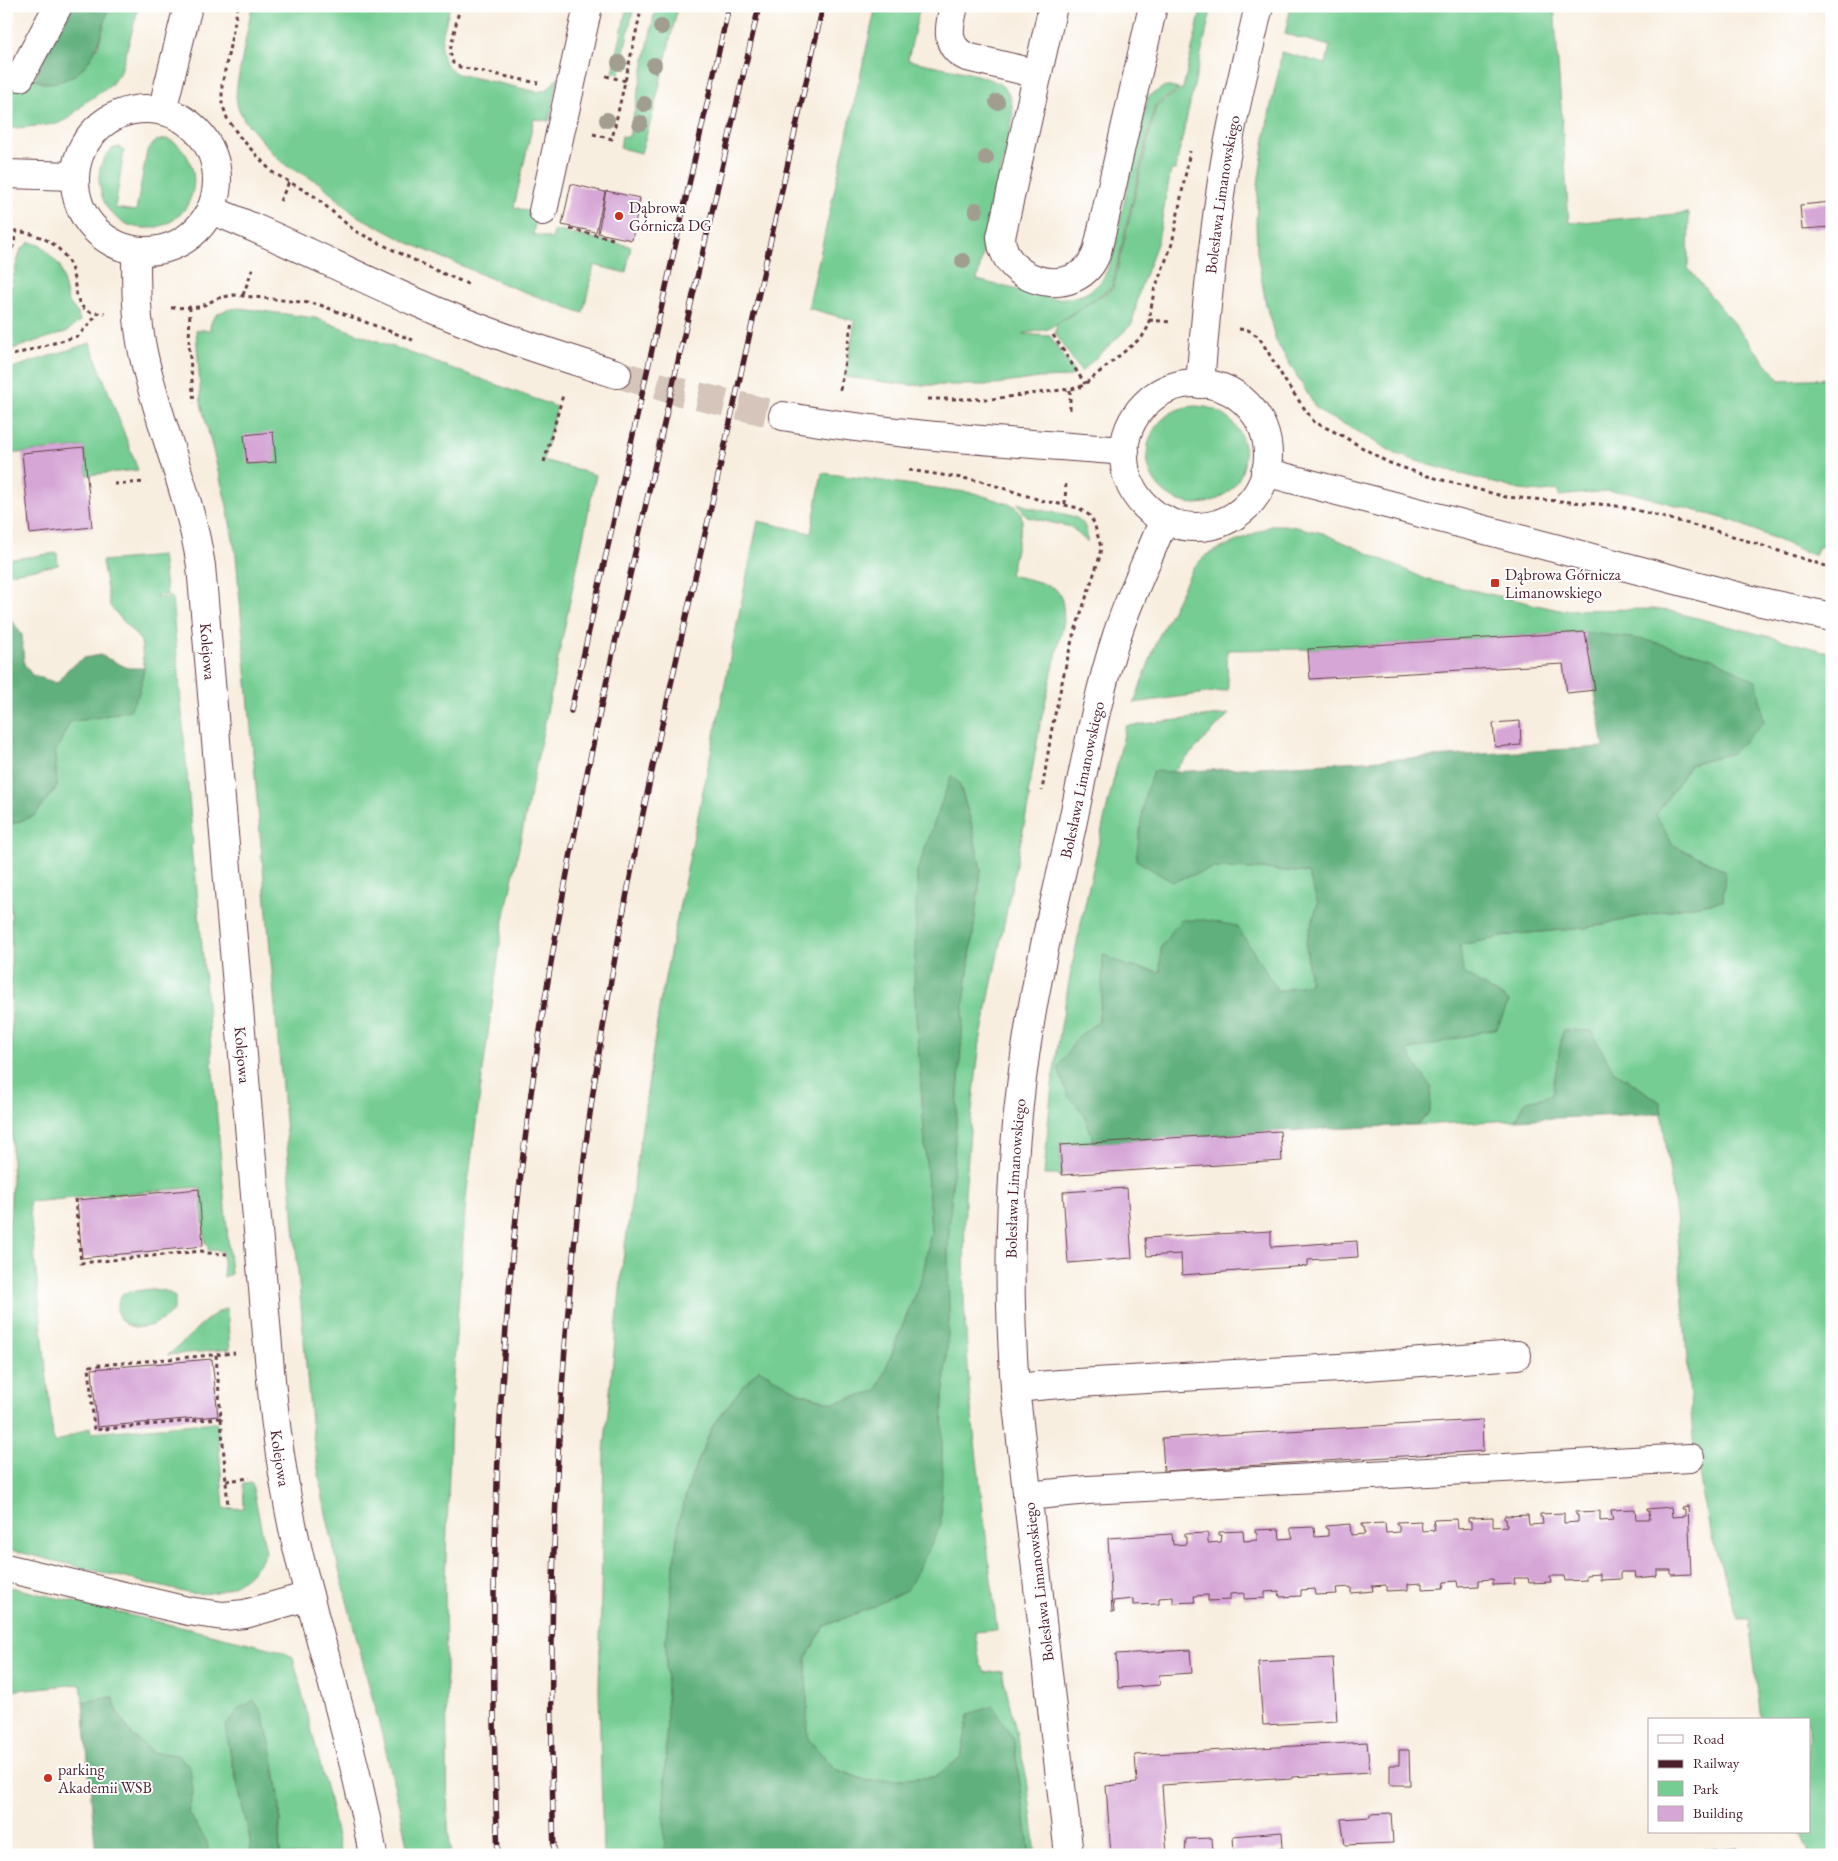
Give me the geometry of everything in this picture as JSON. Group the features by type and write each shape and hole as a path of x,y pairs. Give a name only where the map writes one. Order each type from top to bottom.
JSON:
{"street":[{"path":"20,77 58,6"},
{"path":"162,111 188,6"},
{"path":"543,211 588,6"},
{"path":"954,6 949,27 950,38 958,52 967,57 1038,74"},
{"path":"1053,6 1002,231 1001,243 1006,258 1017,270 1038,279 1058,282 1072,279 1084,273 1090,267 1097,252 1153,6"},
{"name":"Bolesława Limanowskiego","path":"1200,384 1210,278 1225,162 1234,112 1259,6"},
{"path":"143,109 162,111 186,121 198,131 207,143 217,171 217,186 211,210 202,225 194,232 176,245 154,251 136,251 112,242 102,236 90,224 77,200 75,176 77,162 91,136 101,124 114,116 128,111 143,109"},
{"path":"6,174 75,176"},
{"path":"211,210 458,320 543,351 617,374"},
{"name":"Kolejowa","path":"136,251 138,310 143,355 188,503 201,566 272,1399 286,1494 310,1596 355,1768 373,1855"},
{"path":"1200,384 1216,386 1228,391 1248,405 1260,424 1267,445 1268,456 1264,479 1253,498 1237,514 1227,520 1211,525 1194,527 1183,526 1164,519 1150,510 1133,490 1128,478 1125,465 1125,450 1130,427 1140,410 1154,397 1177,386 1200,384"},
{"path":"783,416 918,434 1020,444 1125,450"},
{"path":"1265,472 1752,600 1832,617"},
{"name":"Bolesława Limanowskiego","path":"1069,1855 1015,1388 1010,1284 1011,1196 1017,1115 1034,999 1097,705 1110,654 1135,587 1164,519"},
{"path":"1015,1388 1517,1355"},
{"path":"1028,1496 1088,1490 1690,1458"},
{"path":"6,1568 188,1611 223,1616 245,1614 310,1596"}],"path":[{"path":"238,6 222,85 223,110 239,136 269,169 314,196 355,231 428,267 477,288"},
{"path":"460,6 450,51 453,64 529,82 537,83 543,80"},
{"path":"561,127 612,139 642,6"},
{"path":"600,75 626,81"},
{"path":"927,399 986,399 1037,392 1070,390 1085,384 1142,337 1147,330 1154,291 1172,244 1191,146"},
{"path":"279,204 289,182"},
{"path":"543,211 561,215 558,227 612,239 614,236"},
{"path":"6,230 39,236 53,244 69,264 78,301 90,312 104,313"},
{"path":"6,272 17,231"},
{"path":"242,295 254,265"},
{"path":"168,308 200,307 224,296 242,295 320,305 415,341"},
{"path":"6,358 78,336 99,313"},
{"path":"840,390 852,320"},
{"path":"1149,320 1176,323"},
{"path":"1239,329 1251,331 1261,340 1287,384 1314,422 1341,435 1387,462 1429,476 1506,497 1611,505 1632,509 1722,533 1832,568"},
{"path":"1053,335 1085,384"},
{"path":"835,389 848,391"},
{"path":"1070,390 1070,414"},
{"path":"544,462 563,394 571,397"},
{"path":"903,469 980,480 1040,500 1074,506 1089,515 1098,531 1099,559 1078,625"},
{"path":"1064,504 1066,476"},
{"path":"114,484 142,482"},
{"path":"75,1199 81,1263 202,1252 222,1254"},
{"path":"221,1418 94,1430 89,1366 231,1354"},
{"path":"216,1355 228,1507"},
{"path":"226,1481 242,1479"}],"green space":[{"path":"69,6 109,6 95,50 83,68 75,75 64,80 49,83 34,79"},
{"path":"109,6 139,6 121,71 110,86 86,102 69,118 57,124 6,129 6,90 34,79 43,83 58,82 98,47"},
{"path":"252,6 450,6 442,44 444,62 449,69 458,74 538,92 548,89 559,76 549,121 534,119 514,207 537,214 533,234 552,239 554,230 631,246 626,273 594,265 583,313 506,285 409,243 354,214 320,183 287,166 276,157 245,121 238,108 236,97 237,85"},
{"path":"627,6 634,6 619,74 613,73"},
{"path":"656,6 678,6 653,113 641,153 620,148 622,136 629,137"},
{"path":"876,6 920,6 908,60 994,81 1004,88 1011,100 1013,117 977,280 1052,298 1082,295 1097,285 1103,278 1111,259 1148,97 1165,86 1179,89 1155,105 1112,287 1048,329 1022,334 1050,336 1075,374 1068,377 1039,378 990,385 909,385 845,377 855,321 808,308"},
{"path":"1202,6 1212,6 1175,170 1171,170 1158,241 1140,289 1132,324 1081,372 1055,333 1057,324 1113,288 1156,106 1183,88"},
{"path":"1291,6 1554,6 1569,223 1689,213 1688,268 1780,380 1832,378 1832,551 1819,546 1815,556 1733,521 1628,492 1608,491 1559,496 1558,490 1542,492 1520,490 1429,465 1396,454 1325,415 1316,408 1276,341 1266,305 1257,252 1258,184 1281,52 1326,64 1330,46 1285,34"},
{"path":"166,139 179,146 191,166 194,182 186,206 175,219 161,226 145,228 130,225 116,218 106,205 100,187 100,170 106,155 117,147 124,151 115,208 136,211 147,151 156,141"},
{"path":"30,242 42,246 60,266 68,301 78,314 80,321 66,332 12,349 6,344 6,303 21,249"},
{"path":"240,308 315,318 557,407 543,460 596,475 502,930 466,1197 452,1391 445,1585 448,1824 451,1855 409,1855 381,1731 329,1527 311,1422 236,556 227,506 201,403 196,330 210,330 216,315 229,309"},
{"path":"90,343 138,470 87,475 84,447 6,454 6,370"},
{"path":"1196,406 1215,410 1230,421 1241,436 1245,455 1241,474 1230,489 1215,500 1196,504 1177,500 1162,489 1151,474 1147,455 1151,436 1162,421 1177,410"},
{"path":"822,473 974,493 1015,506 1021,513 1022,523 1010,575 1037,581 1056,589 1063,603 1064,621 1040,725 1028,795 1030,796 980,1042 965,1194 964,1301 970,1399 997,1630 975,1632 980,1663 986,1673 1002,1671 1027,1779 1036,1855 1030,1855 1014,1741 969,1714 961,1758 934,1777 868,1781 835,1769 808,1739 806,1659 824,1626 873,1607 943,1400 949,1320 948,1246 964,1003 981,871 970,818 959,783 917,936 914,985 931,1231 923,1274 877,1391 833,1403 800,1393 759,1370 743,1386 713,1425 690,1481 679,1520 666,1637 665,1855 603,1855 599,1690 604,1452 623,1260 660,1002 758,521 811,533"},
{"path":"1018,503 1038,510 1075,517 1084,525 1087,533 1087,542 1071,527 1027,517"},
{"path":"1273,525 1286,525 1323,533 1428,580 1559,610 1652,609 1670,611 1832,653 1832,1855 1810,1855 1801,1834 1810,1834 1810,1718 1761,1718 1749,1620 1738,1620 1708,1525 1693,1438 1677,1223 1660,1102 1613,1070 1591,1031 1563,1030 1552,1095 1525,1102 1516,1120 1416,1125 1430,1112 1406,1051 1497,1028 1509,1001 1462,973 1460,945 1517,934 1585,928 1723,901 1724,870 1673,845 1655,815 1690,765 1732,753 1585,632 1308,649 1227,650 1228,690 1134,703 1158,638 1193,568 1206,555"},
{"path":"57,553 58,565 6,574 6,560"},
{"path":"162,556 167,595 156,596 156,598 172,597 193,844 191,845 193,868 195,868 231,1274 224,1277 222,1251 208,1250 208,1245 205,1244 200,1187 29,1202 55,1443 90,1427 91,1433 217,1422 224,1509 244,1508 243,1484 252,1483 266,1552 252,1572 234,1586 213,1593 201,1594 188,1593 6,1549 6,1233 10,1218 12,1180 11,915 6,854 6,826 34,816 57,787 55,753 70,721 100,717 129,710 139,693 144,668 141,641 110,606 102,561"},
{"path":"6,621 13,622 22,635 24,664 32,675 57,683 68,669 84,658 100,655 128,668 144,668 139,693 130,710 70,722 55,753 57,786 34,816 6,826"},
{"path":"1585,632 1646,640 1713,658 1757,682 1764,722 1732,753 1690,765 1656,815 1673,845 1725,870 1723,901 1585,928 1517,934 1460,945 1463,973 1509,1001 1497,1028 1407,1051 1431,1087 1430,1112 1416,1125 1280,1131 1095,1143 1083,1113 1068,1096 1058,1068 1078,1037 1098,1022 1102,996 1103,954 1127,966 1160,972 1161,947 1180,920 1205,920 1237,926 1278,991 1310,984 1306,943 1318,903 1308,873 1266,869 1213,868 1172,882 1136,860 1145,794 1153,771 1173,772 1604,747"},
{"path":"1229,714 1173,772 1153,771 1172,882 1213,868 1266,869 1308,873 1318,903 1306,943 1310,984 1278,991 1161,947 1160,972 1127,966 1102,996 1098,1022 1078,1037 1068,1095 1083,1113 1095,1143 1060,1145 1062,1175 1044,1175 1052,1083 1069,983 1126,726"},
{"path":"951,776 959,783 970,818 981,871 964,1003 948,1246 949,1320 943,1400 941,1525 908,1589 873,1607 824,1626 806,1659 808,1739 835,1769 868,1781 934,1777 961,1758 969,1714 993,1706 1014,1741 1030,1855 665,1855 666,1637 679,1520 690,1481 713,1425 743,1386 759,1369 800,1393 833,1403 877,1391 923,1274 931,1231 914,985 917,871"},
{"path":"1563,1030 1591,1031 1613,1070 1660,1102 1662,1113 1516,1120 1525,1102 1552,1095"},
{"path":"149,1289 166,1291 175,1297 175,1305 172,1312 164,1319 150,1326 132,1327 125,1324 117,1311 118,1303 123,1293"},
{"path":"227,1308 230,1349 168,1355 210,1317"},
{"path":"6,1586 278,1650 293,1657 328,1795 341,1855 280,1855 279,1793 263,1715 229,1748 250,1840 251,1855 209,1855 207,1842 188,1813 193,1793 177,1755 153,1752 130,1733 117,1711 113,1697 83,1702 81,1684 6,1691"},
{"path":"113,1697 117,1711 130,1733 153,1752 177,1755 190,1766 193,1793 188,1813 207,1842 209,1855 96,1855 83,1702"},
{"path":"254,1700 263,1715 271,1747 280,1804 280,1855 251,1855 250,1840 225,1727 239,1709"}],"building":[{"path":"571,184 605,192 596,232 562,225"},
{"name":"Dąbrowa Górnicza DG","path":"606,191 640,198 632,240 598,233"},
{"path":"1832,202 1832,227 1802,229 1800,205"},
{"path":"273,432 276,462 247,464 244,435"},
{"path":"84,447 92,527 30,534 22,453"},
{"path":"1585,632 1595,690 1567,693 1563,664 1310,679 1308,649"},
{"path":"1520,721 1521,745 1495,747 1493,723"},
{"path":"1280,1131 1282,1161 1062,1175 1060,1145"},
{"path":"1127,1188 1132,1258 1068,1263 1063,1192"},
{"path":"199,1189 203,1246 82,1258 77,1200"},
{"path":"1271,1231 1271,1247 1357,1241 1358,1257 1308,1260 1308,1266 1182,1275 1181,1254 1147,1256 1145,1238"},
{"path":"212,1359 218,1416 97,1427 92,1369"},
{"path":"1482,1420 1483,1451 1164,1471 1162,1438"},
{"path":"1688,1506 1691,1574 1671,1575 1671,1570 1657,1570 1657,1576 1636,1578 1635,1572 1621,1572 1621,1579 1600,1580 1600,1574 1586,1575 1586,1580 1565,1581 1564,1576 1550,1576 1551,1582 1529,1583 1528,1578 1514,1578 1515,1584 1493,1585 1493,1579 1479,1580 1479,1586 1458,1587 1457,1581 1444,1582 1443,1588 1422,1589 1422,1583 1408,1584 1408,1590 1386,1591 1386,1585 1372,1586 1373,1591 1351,1593 1351,1587 1336,1588 1337,1594 1316,1595 1315,1589 1301,1590 1301,1596 1280,1597 1279,1591 1265,1592 1265,1598 1244,1599 1244,1593 1230,1594 1230,1600 1208,1601 1208,1595 1194,1596 1195,1602 1173,1603 1173,1597 1159,1598 1159,1604 1133,1605 1133,1599 1113,1601 1114,1612 1112,1612 1108,1538 1172,1534 1173,1545 1186,1544 1184,1534 1208,1533 1208,1543 1221,1542 1222,1535 1219,1535 1219,1532 1243,1531 1244,1541 1257,1540 1255,1530 1279,1529 1280,1539 1293,1538 1290,1528 1314,1527 1315,1537 1328,1536 1326,1526 1350,1524 1351,1535 1365,1534 1362,1524 1385,1523 1386,1533 1399,1532 1397,1522 1421,1521 1422,1531 1435,1530 1433,1520 1457,1519 1458,1529 1471,1528 1471,1521 1468,1521 1468,1518 1493,1517 1493,1527 1507,1526 1504,1516 1528,1515 1529,1525 1543,1524 1540,1514 1564,1513 1564,1523 1578,1522 1576,1512 1600,1511 1600,1521 1613,1520 1611,1510 1635,1509 1636,1519 1650,1519 1647,1509 1671,1507 1672,1517 1685,1516 1685,1509 1682,1509 1682,1507"},
{"path":"1190,1650 1192,1673 1159,1675 1160,1685 1118,1688 1116,1654"},
{"path":"1333,1658 1337,1721 1263,1725 1258,1662"},
{"path":"1367,1742 1370,1772 1292,1777 1292,1779 1275,1780 1275,1778 1162,1785 1167,1855 1111,1855 1106,1786 1137,1783 1135,1755"},
{"path":"1399,1750 1409,1750 1410,1785 1390,1785 1390,1765 1399,1765"},
{"path":"1391,1813 1393,1843 1345,1845 1341,1819 1370,1817 1370,1814"},
{"path":"1282,1832 1283,1848 1234,1852 1233,1836"},
{"path":"1212,1838 1213,1853 1185,1855 1186,1839"},
{"path":"1737,1849 1738,1855 1672,1855 1672,1853"}],"tunnel":[{"path":"617,374 676,391 783,416"}],"railway":[{"path":"571,711 729,6"},
{"path":"498,1855 494,1650 499,1445 514,1241 525,1139 539,1038 560,912 597,726 759,6"},
{"path":"554,1855 552,1768 553,1593 560,1419 574,1246 595,1077 623,915 656,753 823,6"}],"place":[{"name":"Dąbrowa Górnicza DG","path":"619,216"},
{"name":"Dąbrowa Górnicza Limanowskiego","path":"1495,583"},
{"name":"parking Akademii WSB","path":"48,1778"}]}
